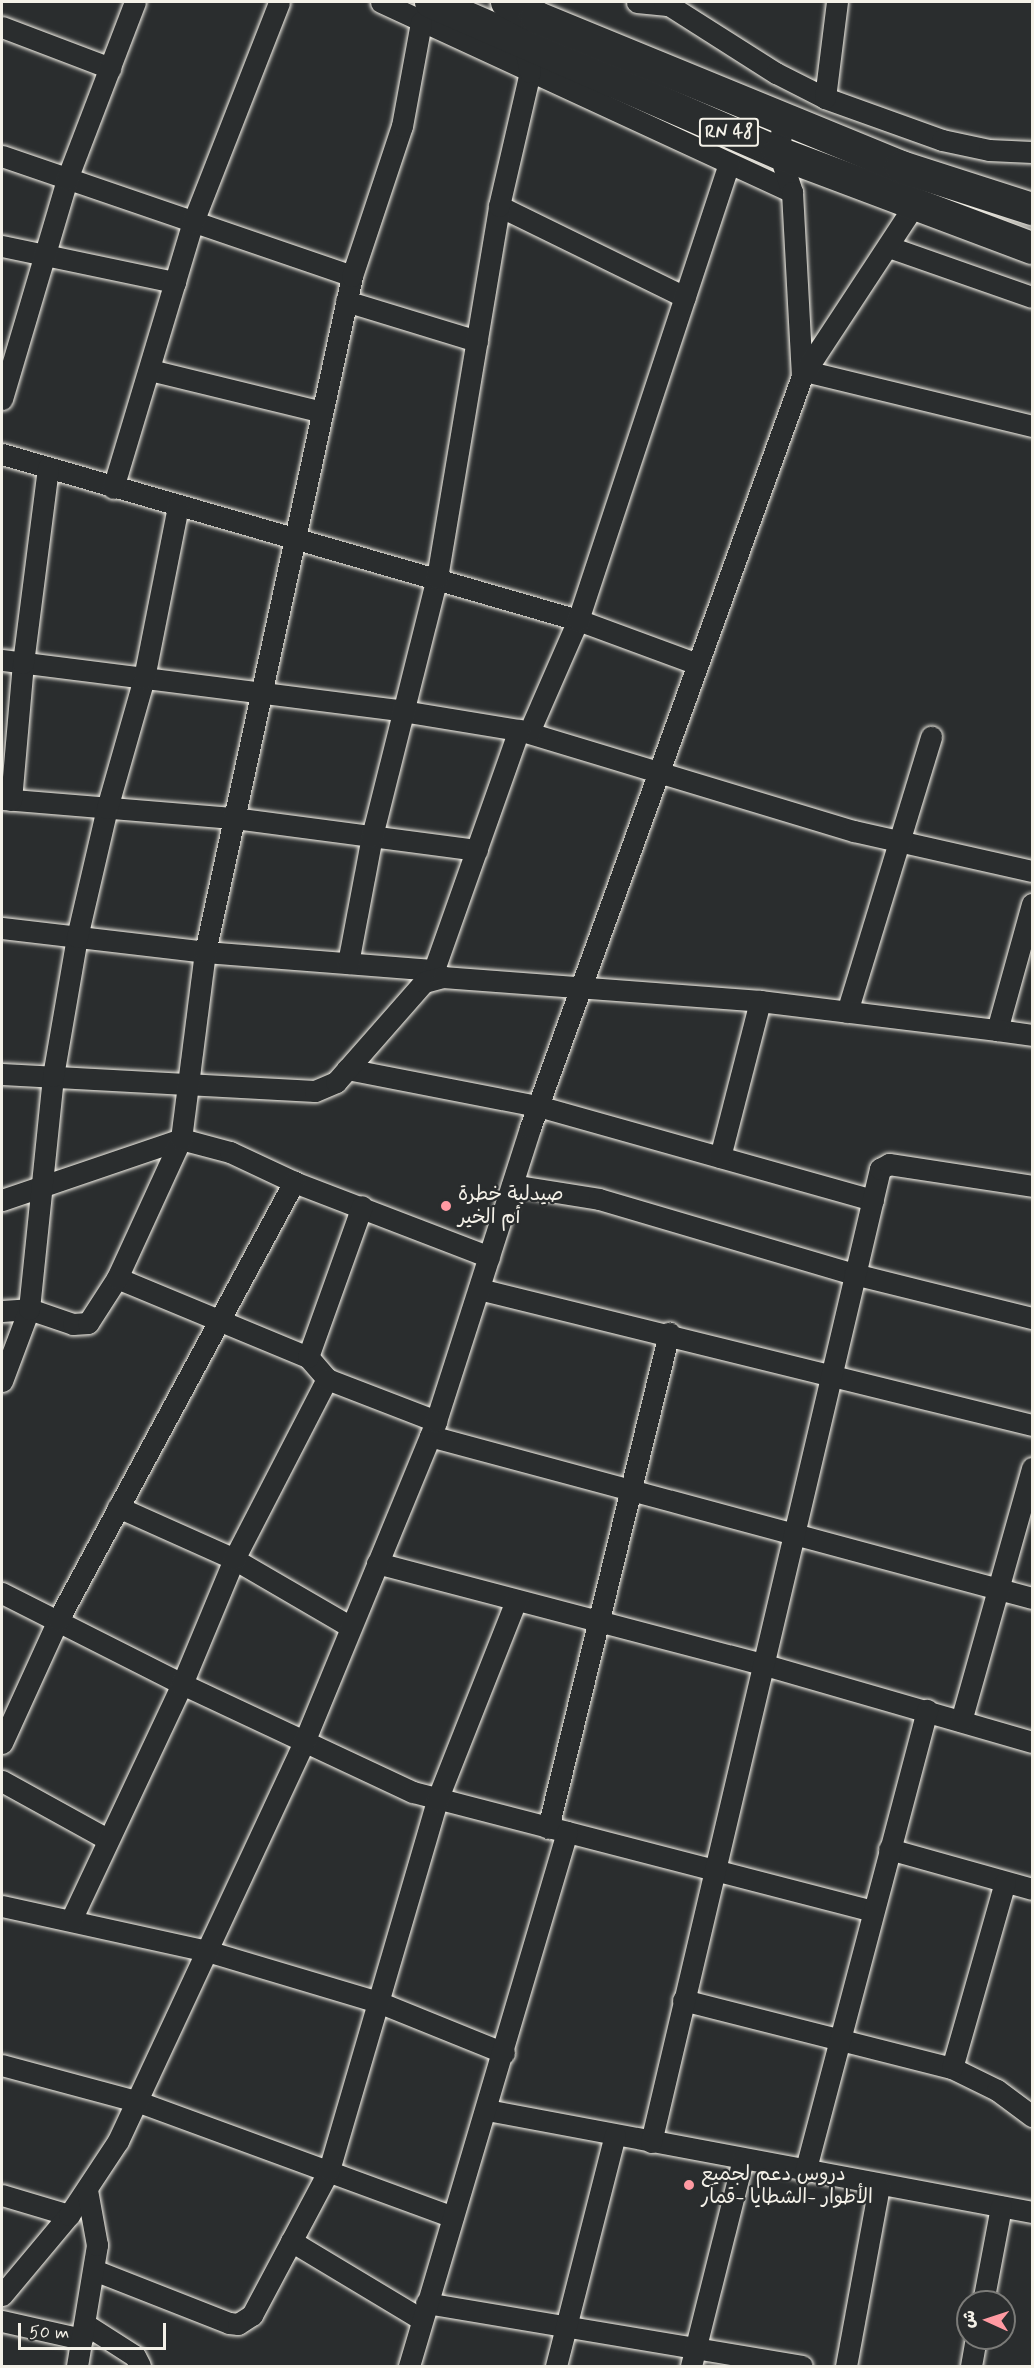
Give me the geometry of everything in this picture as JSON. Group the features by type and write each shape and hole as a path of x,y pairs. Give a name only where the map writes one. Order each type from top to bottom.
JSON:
{"highway":[{"name":"RN 48","path":"507,2 534,34 779,153 1032,248"},
{"name":"RN 48","path":"426,12 534,34 783,118 901,167 1032,209"}],"street":[{"path":"2,399 68,179 135,2"},
{"path":"113,488 193,222 279,2"},
{"path":"2,1311 29,1309 73,1324 88,1323 117,1278 181,1139 205,952 346,301 352,276 402,126 426,12 381,2"},
{"path":"637,2 671,5 825,98 942,140 989,150 1032,152"},
{"path":"825,98 837,2"},
{"path":"2,27 110,68"},
{"path":"348,963 372,836 437,578 499,206 534,34 729,164 792,192"},
{"path":"783,118 779,153 792,192 804,374"},
{"path":"2,156 352,276"},
{"path":"2,1074 188,1082 315,1091 336,1082 405,1002 433,974 477,850 524,731 578,620 729,164"},
{"path":"2,2295 87,2190 139,2102 304,1742 433,1428 538,1106 695,663 804,374 915,204"},
{"path":"499,206 685,297"},
{"path":"2,246 175,282"},
{"path":"889,247 1032,297"},
{"path":"346,301 477,341"},
{"path":"150,370 322,412"},
{"path":"804,374 1032,426"},
{"path":"2,454 113,488 437,578 578,620 695,663"},
{"path":"48,468 6,799 234,818 477,850"},
{"path":"2,1381 29,1309 44,1186 53,1076 77,937 106,808 144,678 178,506"},
{"path":"2,660 403,711 524,731 899,841 1032,871"},
{"path":"847,1012 931,737"},
{"path":"997,1030 1032,904"},
{"path":"2,928 205,952 348,963 580,990 760,1001 1032,1035"},
{"path":"720,1157 760,1001"},
{"path":"347,1069 538,1106 873,1200"},
{"path":"2,1200 181,1139 230,1152 294,1182 362,1206 489,1257"},
{"path":"651,2142 829,1376 880,1169 889,1164 1032,1186"},
{"path":"2,1743 58,1620 294,1182"},
{"path":"512,1185 605,1201 854,1274 1032,1318"},
{"path":"308,1357 362,1206"},
{"path":"117,1278 308,1357 327,1379 433,1428 632,1489 1032,1598"},
{"path":"479,1289 669,1333 829,1376 1032,1425"},
{"path":"409,2367 424,2311 504,2053 558,1830 600,1622 669,1333"},
{"path":"71,1920 107,1839 182,1684 234,1559 327,1379"},
{"path":"961,1721 1032,1468"},
{"path":"118,1507 234,1559 351,1627"},
{"path":"377,1563 927,1710 1032,1742"},
{"path":"2,1593 182,1684 400,1788 437,1800 872,1911"},
{"path":"94,2270 238,2324 252,2315 329,2170 437,1800 516,1600"},
{"path":"805,2172 872,1911 927,1710"},
{"path":"2,1781 107,1839"},
{"path":"889,1849 1032,1889"},
{"path":"952,2068 1005,1882"},
{"path":"2,1906 207,1951 378,2002 504,2053"},
{"path":"683,2000 952,2068 997,2090 1032,2116"},
{"path":"2,2065 139,2102 453,2217"},
{"path":"487,2110 879,2186 1032,2212"},
{"path":"556,2367 615,2135"},
{"path":"693,2357 743,2159"},
{"path":"846,2367 879,2186"},
{"path":"77,2367 94,2270 97,2226 87,2190"},
{"path":"2,2195 69,2215"},
{"path":"985,2290 1001,2207"},
{"path":"291,2241 424,2311 567,2325 693,2357 802,2367"},
{"path":"2,2321 84,2332 135,2356 140,2367"},
{"path":"971,2367 974,2350"}],"place":[{"name":"صيدلية خطرة أم الخير","path":"446,1206"},
{"name":"دروس دعم لجميع الأطوار -الشطايا -قمار","path":"689,2185"}]}
